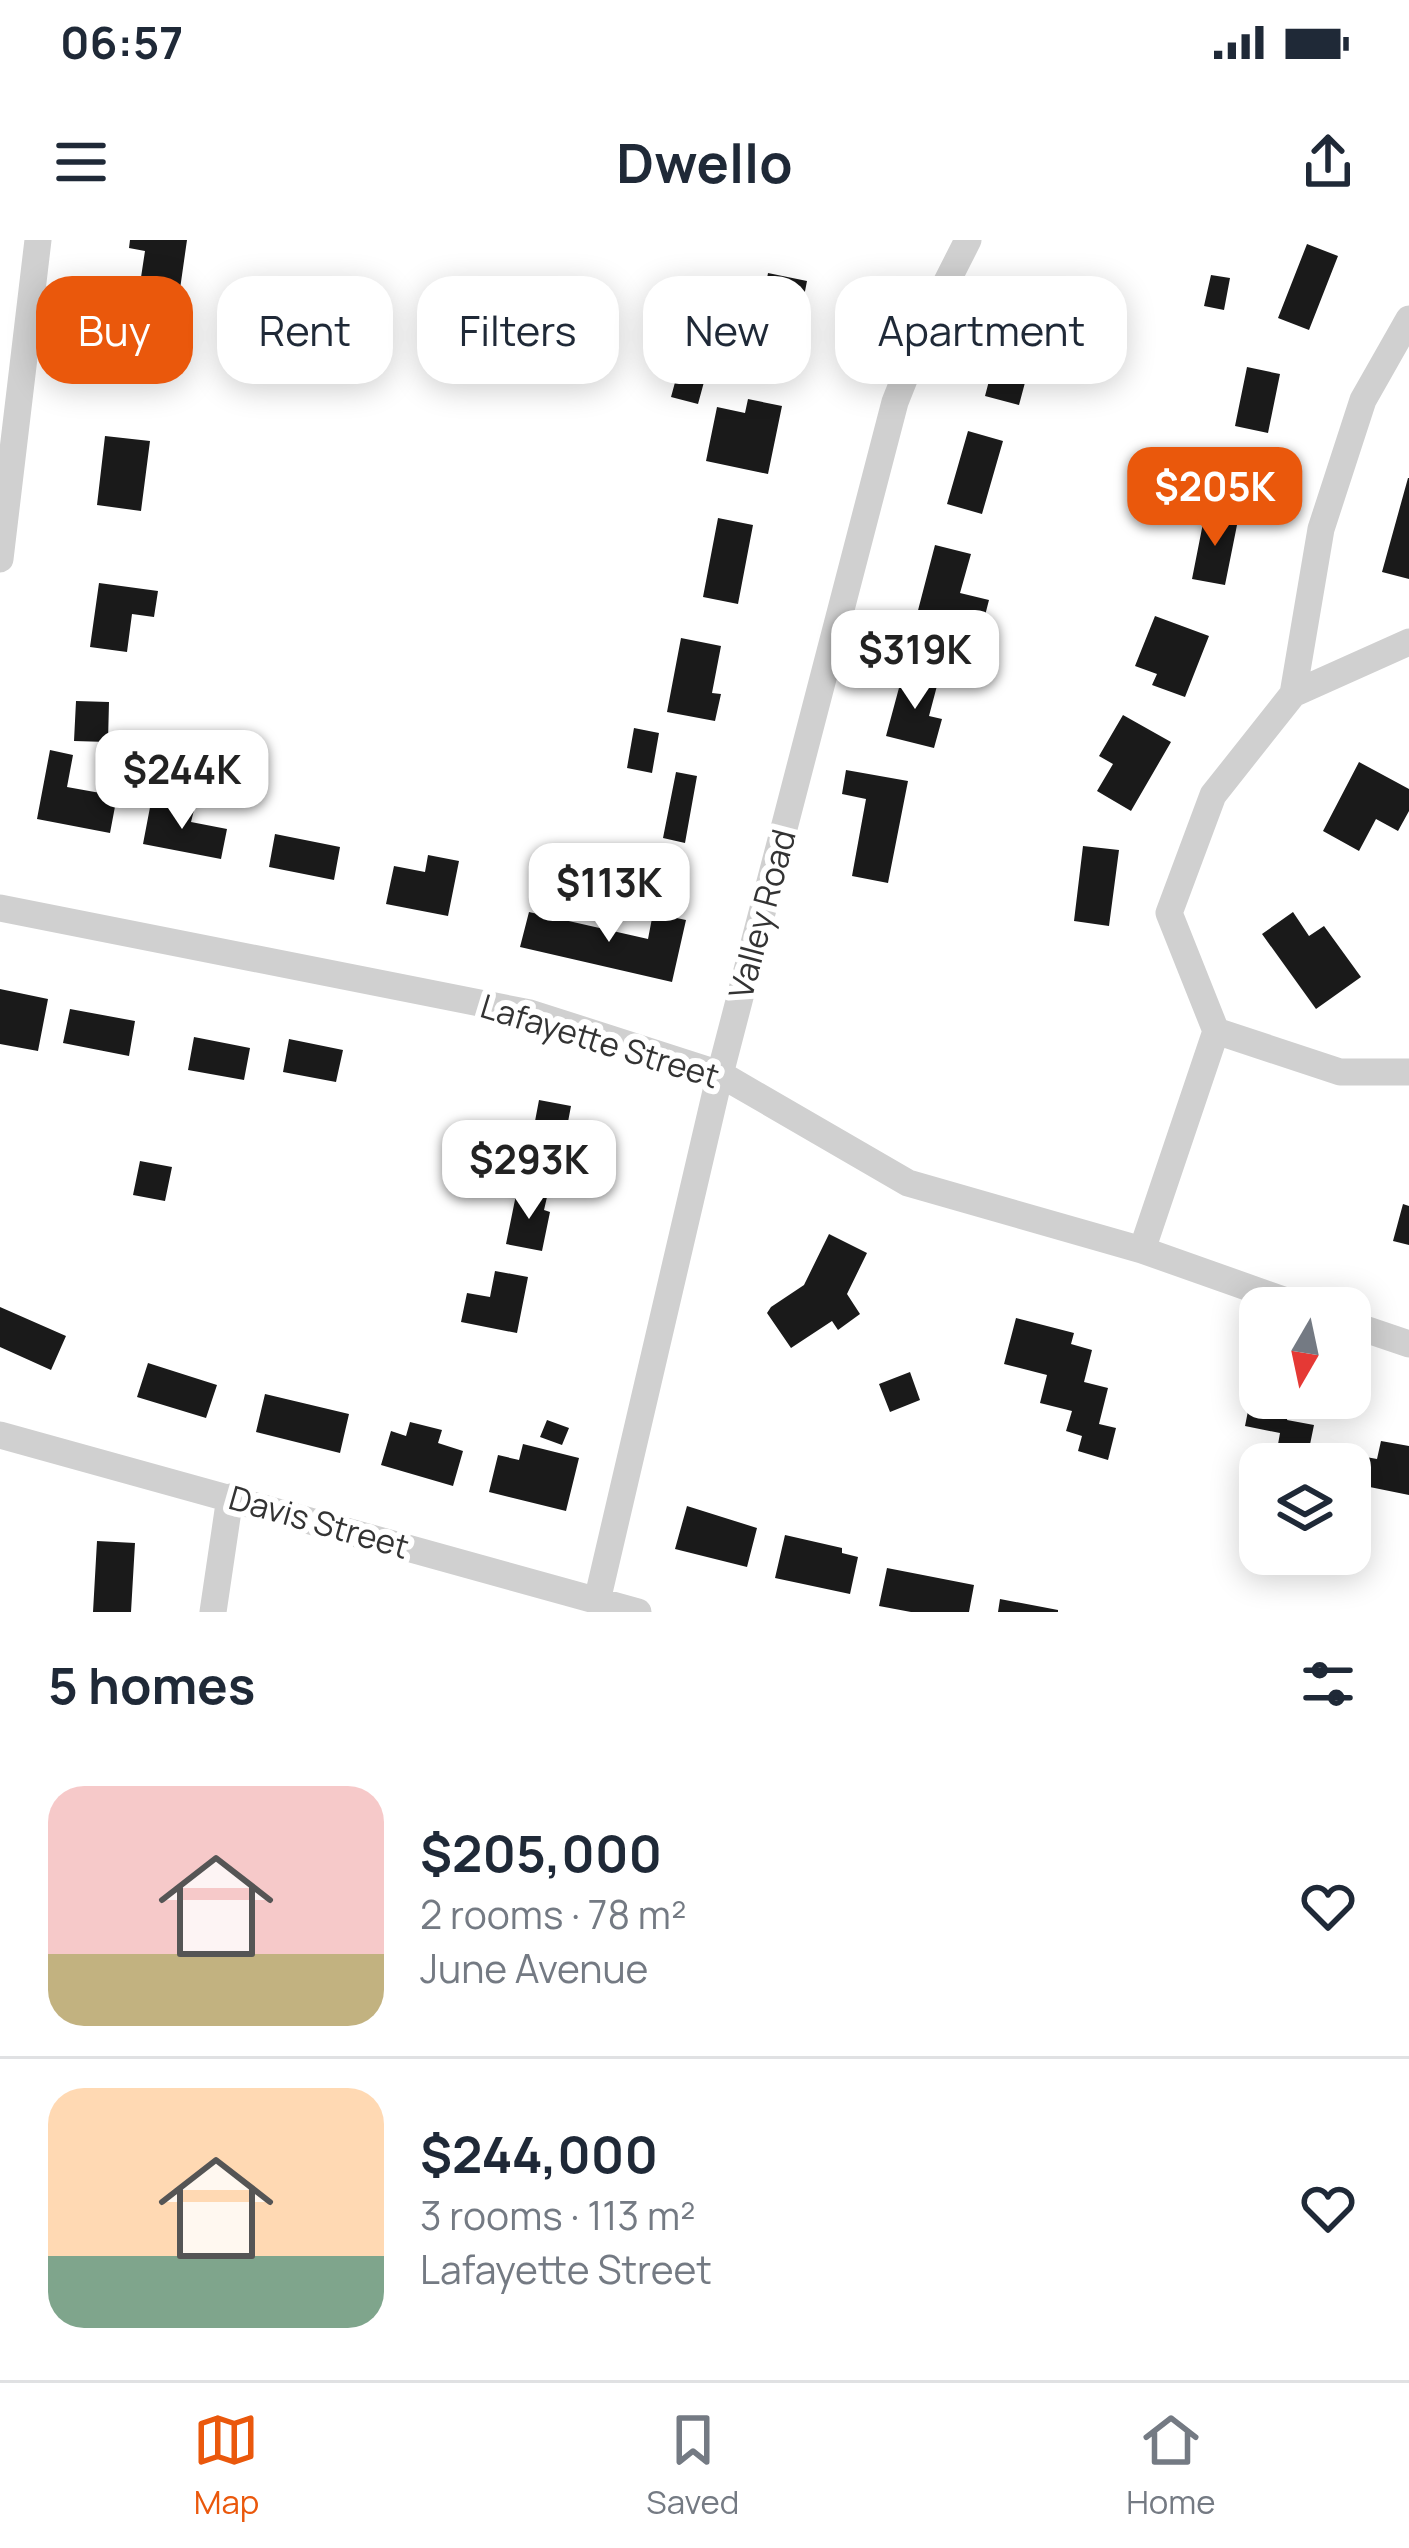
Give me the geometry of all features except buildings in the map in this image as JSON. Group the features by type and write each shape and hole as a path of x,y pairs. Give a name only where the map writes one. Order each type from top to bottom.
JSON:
{"street":[{"path":"0,559 38,240"},
{"name":"Valley Road","path":"597,1601 720,1074 895,402 928,319 968,240"},
{"path":"1292,694 1321,529 1363,400 1409,319"},
{"path":"1142,1250 1216,1031 1169,914 1213,795 1292,694 1409,642"},
{"name":"Lafayette Street","path":"0,908 530,1013 720,1074 908,1183 1142,1250 1247,1287"},
{"path":"1216,1031 1340,1072 1409,1072"},
{"path":"1371,1331 1409,1344"},
{"name":"Davis Street","path":"0,1435 638,1612"},
{"path":"213,1612 230,1497"}]}
